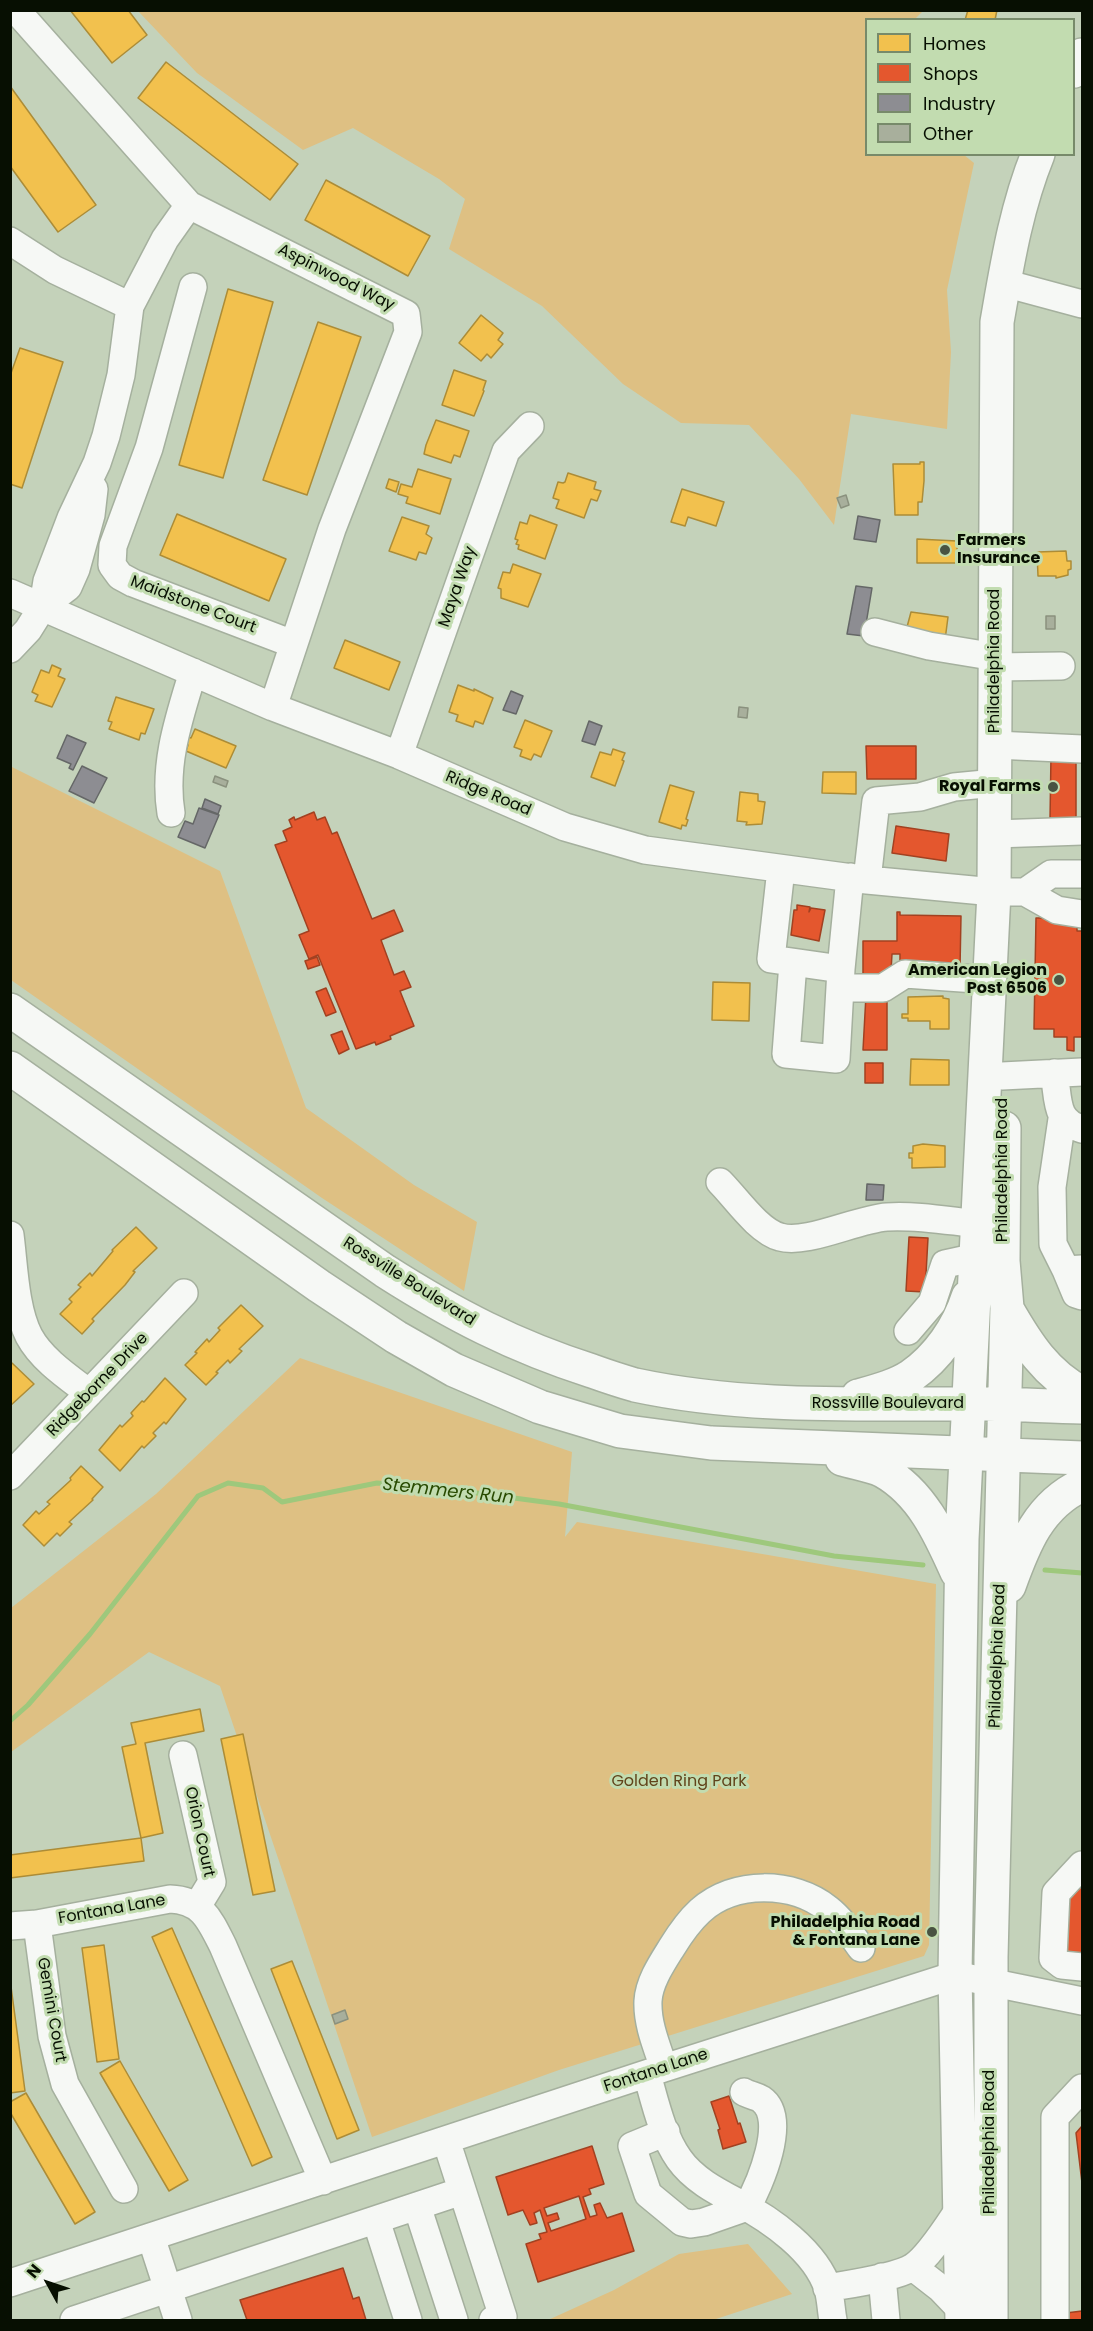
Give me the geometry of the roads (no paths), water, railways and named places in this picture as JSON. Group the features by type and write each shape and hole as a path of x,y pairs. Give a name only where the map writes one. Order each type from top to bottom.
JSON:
{"main road":[{"path":"1075,70 1083,55"},
{"name":"Philadelphia Road","path":"971,2317 960,2208 955,1975 965,1453 990,986 1009,892 994,834 997,322 1020,208 1037,156"},
{"name":"Philadelphia Road","path":"971,2317 991,1982 1007,1308 1003,1261 1005,1225 1002,1076 990,986"},
{"name":"Rossville Boulevard","path":"10,1010 385,1271 434,1302 491,1333 564,1362 633,1384 693,1395 773,1404 968,1404 1083,1407"},
{"path":"10,1068 344,1304 454,1370 540,1407 620,1431 711,1443 1083,1458"},
{"path":"824,1405 895,1384 911,1376 931,1359 957,1325 976,1264"},
{"path":"1007,1308 1036,1357 1065,1384 1083,1393"},
{"path":"791,1446 872,1467 897,1482 913,1496 937,1527 961,1581"},
{"path":"999,1616 1028,1536 1042,1516 1058,1500 1083,1485"}],"street":[{"name":"Aspinwood Way","path":"16,10 189,205 406,314 408,332 332,528 273,707"},
{"path":"10,649 28,630 43,606 47,581 71,518 98,463 122,375 130,306 165,239 189,205"},
{"path":"10,241 55,270 130,306"},
{"path":"1004,283 1081,299"},
{"name":"Maidstone Court","path":"193,287 149,448 113,546 112,564 120,576 133,584 293,644"},
{"name":"Maya Way","path":"399,755 506,451 530,426"},
{"path":"106,436 149,448"},
{"name":"Ridge Road","path":"10,593 273,707 399,755 566,827 616,843 645,850 859,879 1009,892"},
{"path":"875,632 996,662 1061,666"},
{"path":"171,813 168,790 173,744 192,672"},
{"path":"995,745 1083,750"},
{"path":"793,963 786,1054 836,1059 840,978 876,801 920,797 954,787 995,783"},
{"path":"994,834 1083,831"},
{"path":"782,869 771,959 883,988 905,974 990,986"},
{"path":"1009,892 1051,874 1083,874"},
{"path":"1009,892 1057,909 1083,914"},
{"path":"1002,1076 1083,1072"},
{"path":"1054,1073 1072,1124 1052,1187 1053,1244 1074,1270 1076,1294 1083,1296"},
{"path":"720,1182 761,1226 781,1238 807,1237 863,1220 887,1217 979,1224"},
{"path":"10,1235 17,1290 24,1324 30,1337 39,1350 63,1374 89,1393"},
{"path":"908,1331 932,1303 945,1264 976,1264"},
{"name":"Ridgeborne Drive","path":"10,1476 184,1293"},
{"name":"Orion Court","path":"183,1755 212,1882 198,1905"},
{"path":"1083,1865 1056,1893 1053,1958 1062,1965 1083,1967"},
{"path":"833,2320 827,2288 816,2267 793,2241 763,2216 700,2181 679,2159 666,2132 655,2071 648,2000 653,1981 687,1924 702,1909 719,1898 737,1891 777,1888 794,1892 827,1908 861,1947"},
{"name":"Fontana Lane","path":"24,1924 170,1899 183,1899 198,1905"},
{"path":"198,1905 216,1930 323,2181"},
{"name":"Gemini Court","path":"24,1924 65,2084 124,2188"},
{"name":"Fontana Lane","path":"10,2283 955,1975 1083,2001"},
{"path":"1055,2320 1055,2117 1083,2088"},
{"path":"666,2132 632,2146 648,2194 682,2222 692,2224 747,2207 759,2186 773,2136 769,2109 762,2100 744,2092"},
{"path":"446,2140 503,2317 493,2320"},
{"path":"74,2320 462,2191"},
{"path":"417,2206 454,2320"},
{"path":"827,2288 882,2277 913,2267 930,2250 960,2208"},
{"path":"376,2220 408,2320"},
{"path":"151,2237 178,2320"},
{"path":"913,2267 971,2317"},
{"path":"882,2277 883,2320"}],"waterway":[{"name":"Stemmers Run","path":"10,1721 28,1705 90,1634 198,1496 228,1483 263,1488 282,1502 377,1483 439,1488 559,1504 834,1556 923,1565"},
{"name":"Stemmers Run","path":"1045,1570 1082,1573"}],"place":[{"name":"Farmers Insurance","path":"945,550"},
{"name":"Royal Farms","path":"1053,787"},
{"name":"American Legion Post 6506","path":"1059,980"},
{"name":"Philadelphia Road & Fontana Lane","path":"932,1932"}],"park label":[{"name":"Golden Ring Park","path":"679,1782"}]}
